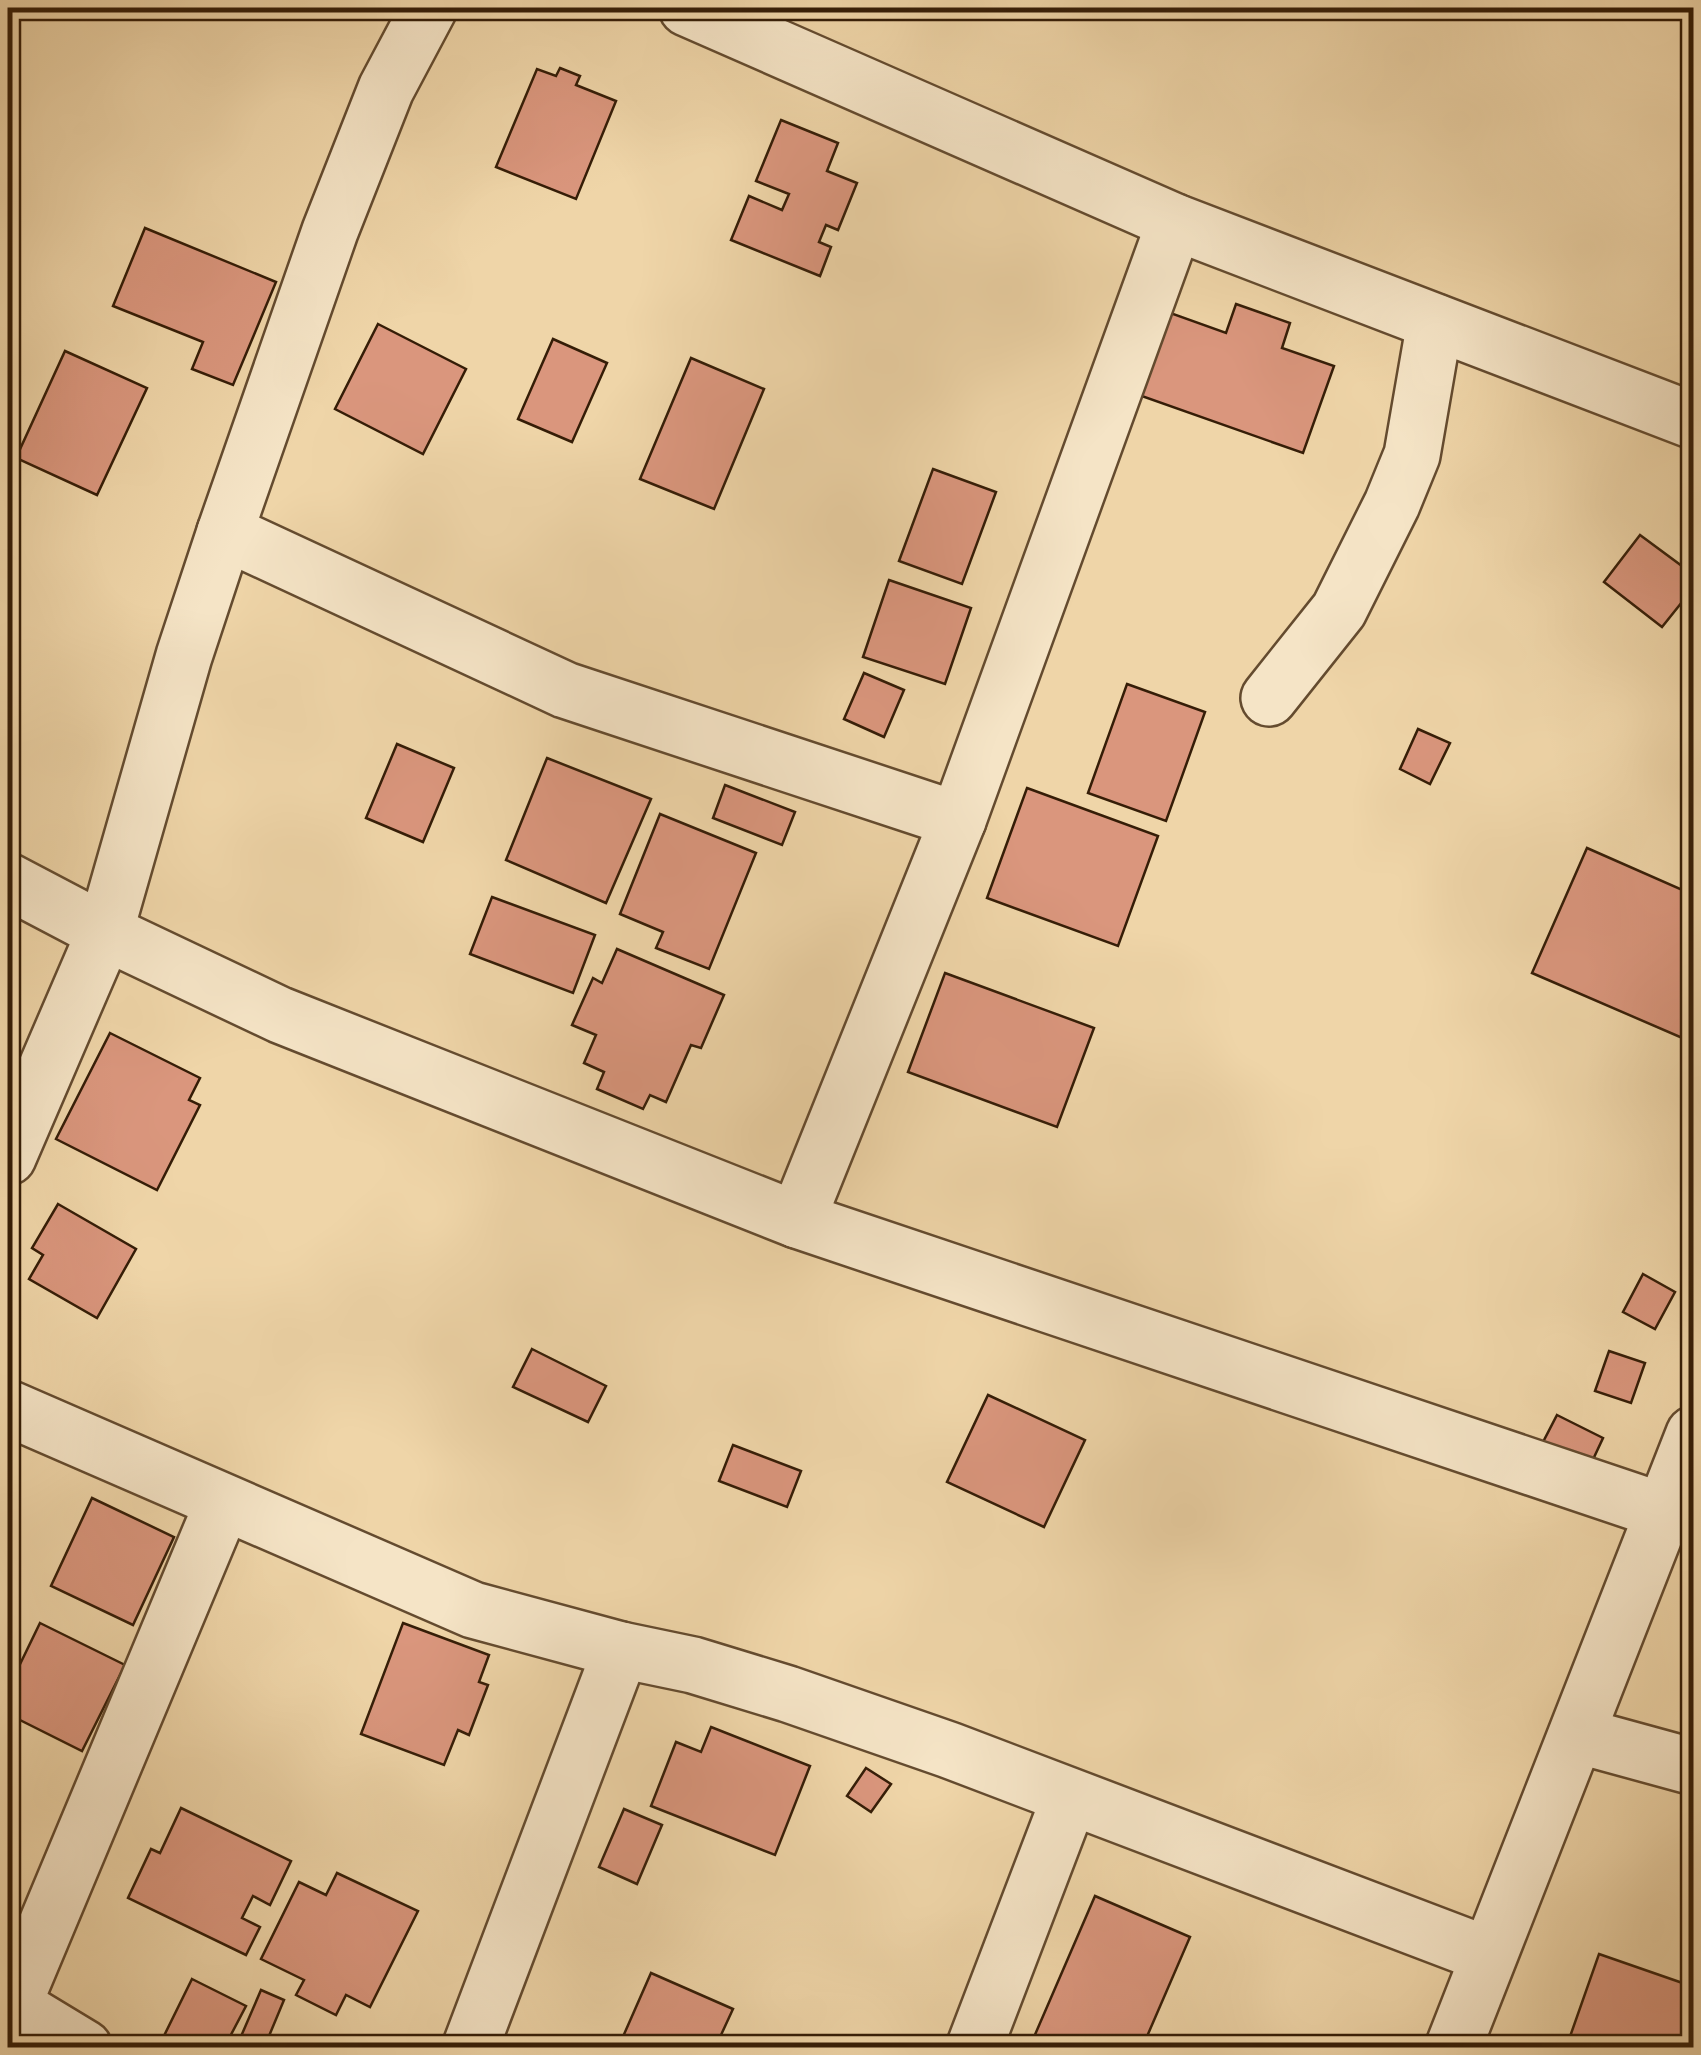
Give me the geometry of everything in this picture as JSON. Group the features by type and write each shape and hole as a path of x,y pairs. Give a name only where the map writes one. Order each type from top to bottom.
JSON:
{"street":[{"path":"8,1157 105,932 184,656 330,231 386,89 429,8"},
{"path":"687,8 1175,222 1694,421"},
{"path":"797,1220 958,820 1175,222"},
{"path":"1269,698 1338,610 1392,504 1412,455 1434,322"},
{"path":"225,532 565,690 958,820"},
{"path":"8,882 298,1022 797,1220 1664,1512"},
{"path":"8,1408 474,1610 621,1650 692,1664 788,1694 1488,1955"},
{"path":"1453,2048 1694,1434"},
{"path":"84,2048 13,2005 223,1504"},
{"path":"470,2048 621,1650"},
{"path":"1577,1735 1694,1767"},
{"path":"974,2048 1070,1797"}],"building":[{"path":"560,68 580,76 576,85 616,101 576,199 496,167 537,69 556,76"},
{"path":"781,120 838,143 827,171 857,183 838,230 826,225 819,242 831,247 820,276 731,240 749,196 782,210 789,194 756,181"},
{"path":"145,228 276,282 233,385 192,369 203,342 113,306"},
{"path":"1236,304 1290,323 1282,348 1334,366 1303,453 1136,394 1165,311 1226,333"},
{"path":"378,324 466,369 423,454 335,409"},
{"path":"553,339 607,363 572,442 518,419"},
{"path":"65,351 147,388 97,495 16,458"},
{"path":"691,358 764,389 714,509 640,479"},
{"path":"933,469 996,492 962,584 899,561"},
{"path":"1640,535 1694,575 1694,587 1662,627 1604,582"},
{"path":"889,580 971,608 945,684 863,657"},
{"path":"864,673 904,690 884,737 844,719"},
{"path":"1127,684 1205,712 1166,821 1088,793"},
{"path":"1418,729 1450,743 1430,784 1400,769"},
{"path":"397,744 454,768 423,842 366,818"},
{"path":"547,758 651,799 606,903 506,860"},
{"path":"725,785 795,812 782,845 713,818"},
{"path":"1027,788 1158,836 1118,946 987,898"},
{"path":"660,814 756,853 709,969 656,948 663,932 620,914"},
{"path":"1587,848 1694,895 1694,1043 1532,973"},
{"path":"492,897 595,935 573,993 470,954"},
{"path":"617,949 724,995 701,1048 691,1045 666,1102 650,1095 643,1109 597,1089 604,1072 584,1063 596,1035 572,1025 593,978 602,983"},
{"path":"945,973 1094,1028 1057,1127 908,1072"},
{"path":"110,1033 200,1078 189,1100 200,1105 157,1190 56,1139"},
{"path":"58,1204 136,1249 97,1318 29,1279 43,1255 32,1248"},
{"path":"1643,1274 1675,1292 1655,1329 1623,1312"},
{"path":"532,1349 606,1386 588,1422 513,1387"},
{"path":"1609,1351 1645,1363 1631,1403 1595,1391"},
{"path":"988,1395 1085,1440 1044,1527 947,1482"},
{"path":"1557,1415 1603,1438 1589,1468 1542,1444"},
{"path":"733,1445 801,1471 787,1507 719,1481"},
{"path":"92,1498 174,1537 133,1625 51,1586"},
{"path":"40,1623 125,1665 82,1751 8,1714 8,1689"},
{"path":"403,1623 489,1655 479,1682 488,1685 469,1735 458,1730 444,1765 361,1734"},
{"path":"711,1727 810,1766 775,1855 651,1806 676,1742 701,1752"},
{"path":"866,1768 891,1784 871,1812 847,1796"},
{"path":"181,1808 291,1861 270,1905 253,1896 242,1918 260,1927 246,1955 128,1898 151,1849 160,1853"},
{"path":"624,1809 662,1825 637,1884 599,1867"},
{"path":"337,1873 418,1911 370,2007 346,1995 336,2015 296,1995 304,1980 261,1959 299,1882 326,1895"},
{"path":"1095,1896 1190,1937 1142,2048 1059,2048 1034,2037"},
{"path":"1599,1954 1694,1987 1694,2048 1566,2048"},
{"path":"651,1973 733,2009 715,2048 618,2048"},
{"path":"192,1979 246,2006 224,2048 158,2048"},
{"path":"261,1990 284,2000 264,2048 236,2048"}]}
